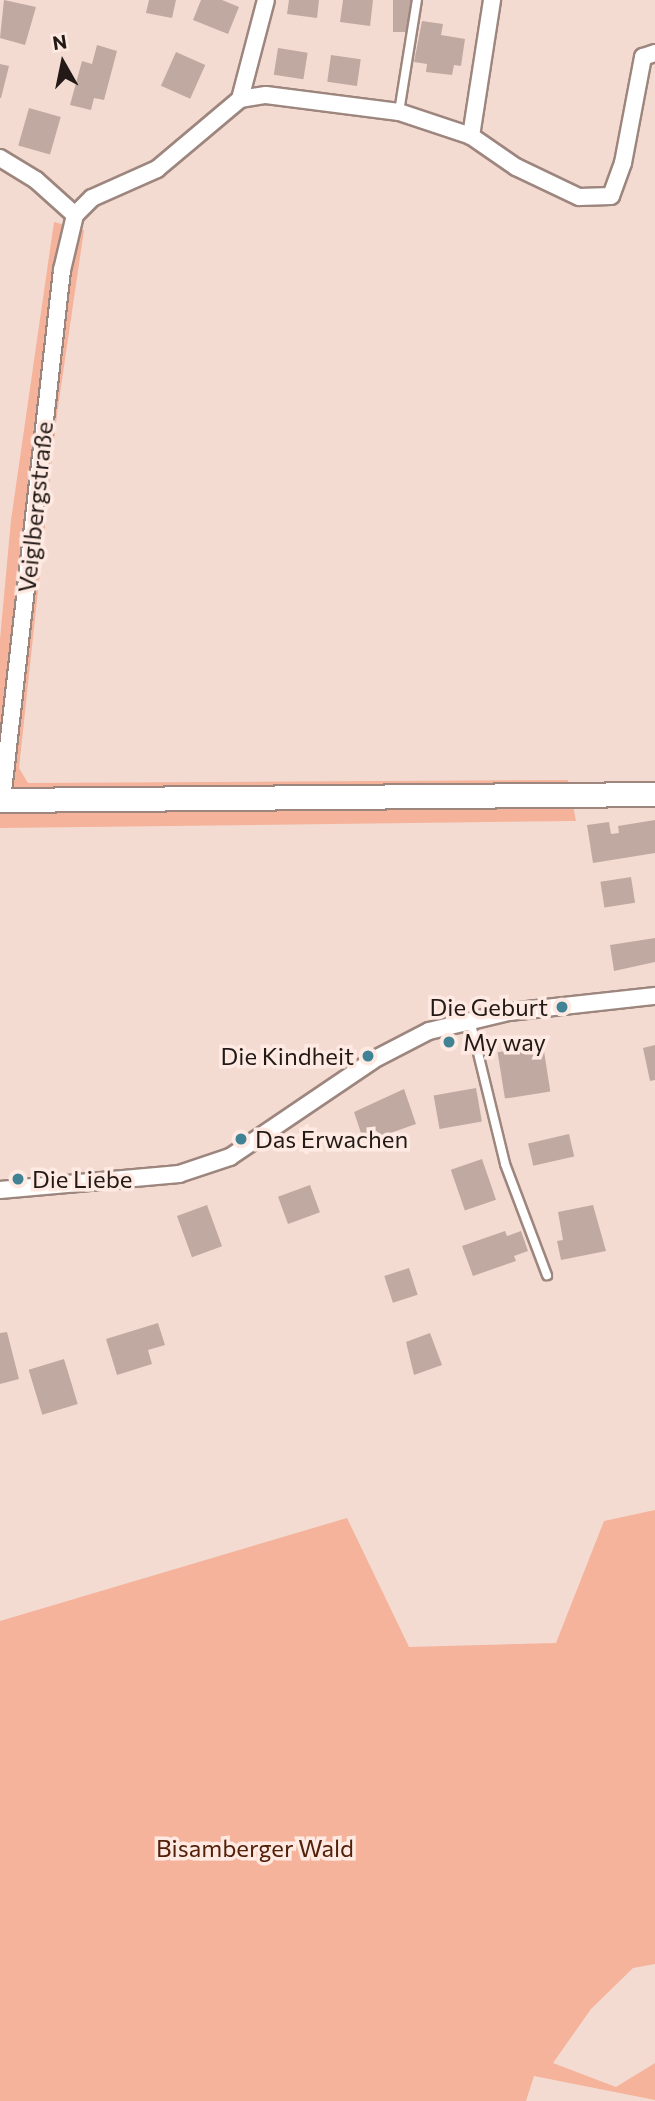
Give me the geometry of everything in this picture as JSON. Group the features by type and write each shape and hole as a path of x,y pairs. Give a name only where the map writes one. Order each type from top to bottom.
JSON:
{"main road":[{"path":"1,800 644,794"}],"street":[{"path":"240,99 266,0"},
{"path":"471,136 492,0"},
{"path":"0,158 36,180 75,215 92,198 158,169 240,99 266,95 399,112 471,136 516,167 579,197 611,196 623,163 643,57 655,53"},
{"name":"Veiglbergstraße","path":"1,800 62,270 75,215"},
{"path":"0,1190 146,1180 206,1166 248,1145 382,1055 429,1031 470,1020 655,996"}],"lane":[{"path":"399,112 417,0"},
{"path":"470,1020 505,1164 547,1275"}],"green space":[{"path":"54,222 84,230 57,414 19,768 28,783 568,780 576,821 0,828 0,639 11,520"},
{"name":"Bisamberger Wald","path":"655,1510 655,1964 633,1968 591,2009 553,2063 616,2087 655,2063 655,2100 534,2076 526,2101 0,2101 0,1621 347,1518 409,1647 556,1643 604,1521"}],"building":[{"path":"4,0 36,7 25,45 0,38"},
{"path":"149,0 176,0 172,18 146,13"},
{"path":"201,0 222,0 239,7 228,34 193,20"},
{"path":"289,0 319,0 317,18 287,14"},
{"path":"343,0 373,0 370,26 340,22"},
{"path":"393,0 413,0 413,32 393,32"},
{"path":"422,21 443,24 441,35 465,39 461,66 454,65 452,75 426,72 427,64 414,62"},
{"path":"97,45 117,51 104,100 94,98 91,110 70,105 82,61 92,64"},
{"path":"278,48 308,53 303,79 274,75"},
{"path":"176,52 205,65 190,99 161,86"},
{"path":"331,55 361,59 357,86 327,82"},
{"path":"0,64 9,66 1,98 0,98"},
{"path":"29,108 61,117 50,155 18,145"},
{"path":"655,820 655,853 593,863 587,825 609,822 611,834 619,833 618,826"},
{"path":"631,877 635,903 604,908 600,882"},
{"path":"655,938 655,962 614,971 610,945"},
{"path":"543,1045 550,1091 505,1099 498,1052"},
{"path":"655,1045 655,1080 650,1081 643,1048"},
{"path":"476,1088 482,1121 440,1129 434,1095"},
{"path":"404,1089 416,1124 379,1137 377,1131 362,1136 354,1112"},
{"path":"569,1134 574,1156 533,1166 528,1143"},
{"path":"482,1159 496,1200 465,1210 451,1170"},
{"path":"310,1185 320,1212 288,1224 278,1197"},
{"path":"207,1205 222,1246 192,1257 177,1216"},
{"path":"593,1205 606,1251 561,1260 557,1241 563,1240 558,1212"},
{"path":"505,1231 507,1236 521,1231 528,1251 514,1256 516,1261 473,1276 462,1246"},
{"path":"409,1268 418,1295 393,1303 384,1276"},
{"path":"158,1323 165,1345 148,1350 152,1364 117,1375 106,1339"},
{"path":"7,1332 19,1379 0,1384 0,1333"},
{"path":"430,1333 442,1365 414,1375 406,1342"},
{"path":"64,1359 78,1404 42,1415 29,1370"}],"place":[{"name":"Die Geburt","path":"562,1007"},
{"name":"My way","path":"449,1042"},
{"name":"Die Kindheit","path":"368,1056"},
{"name":"Das Erwachen","path":"241,1139"},
{"name":"Die Liebe","path":"18,1179"}]}
